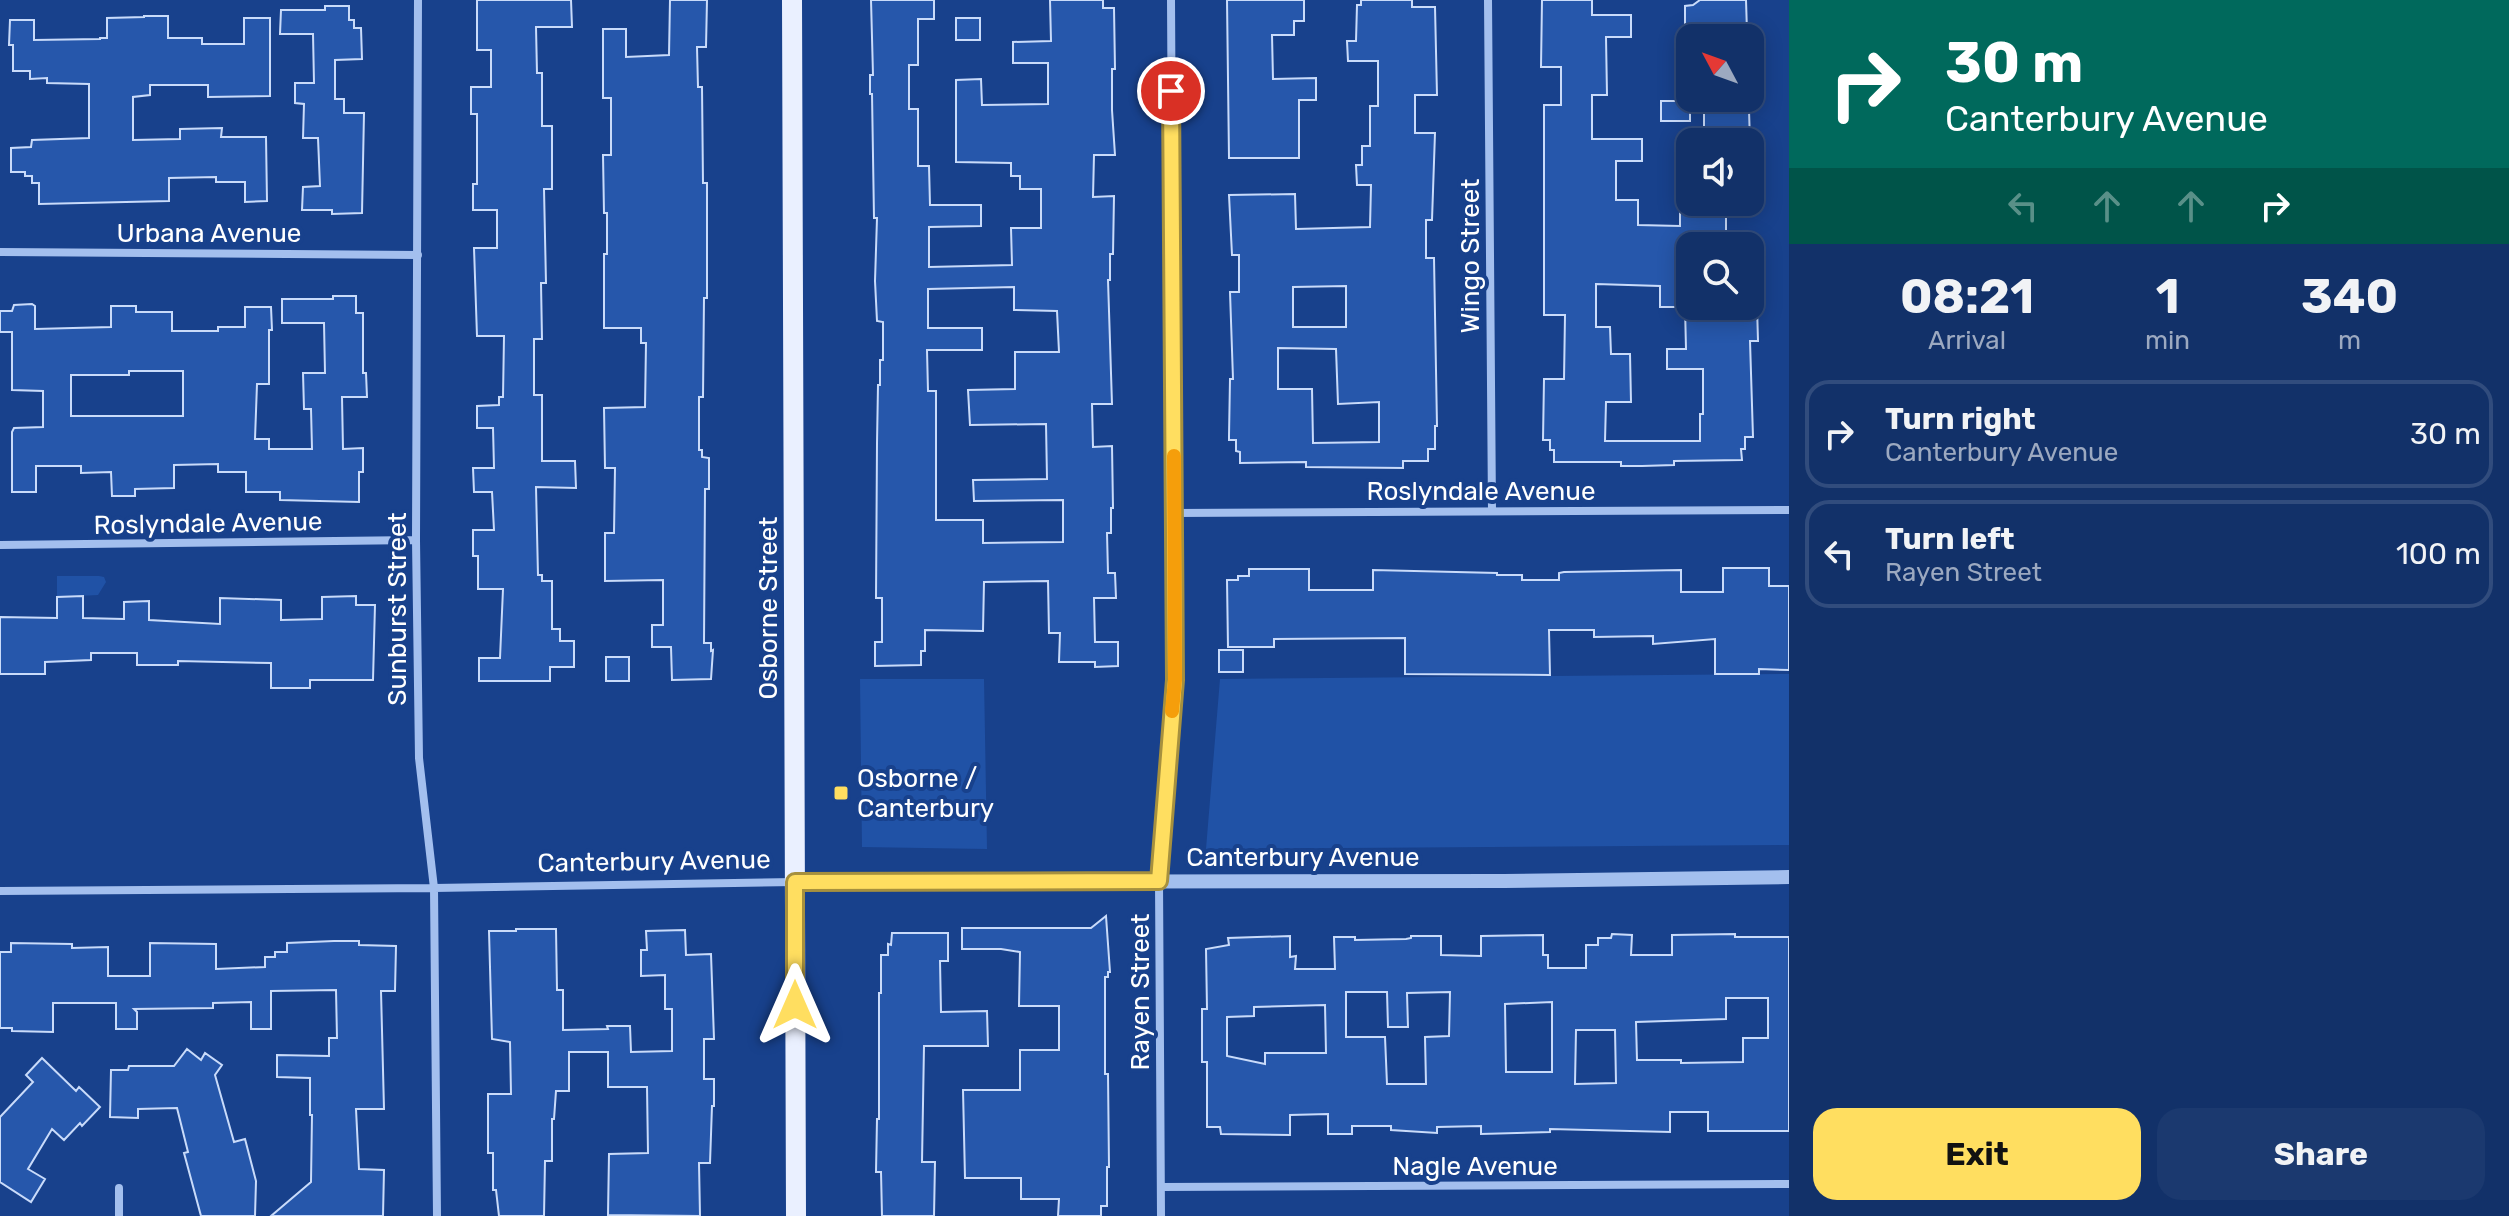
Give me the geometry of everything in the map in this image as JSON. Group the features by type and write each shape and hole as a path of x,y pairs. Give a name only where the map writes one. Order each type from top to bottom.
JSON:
{"main road":[{"name":"Osborne Street","path":"792,0 796,1216"}],"street":[{"name":"Sunburst Street","path":"418,0 416,540 419,758 434,888 437,1216"},
{"name":"Rayen Street","path":"1161,1216 1159,881 1175,680 1171,0"},
{"name":"Wingo Street","path":"1488,0 1492,511"},
{"name":"Urbana Avenue","path":"0,252 418,255"},
{"name":"Roslyndale Avenue","path":"1174,513 1789,510"},
{"name":"Roslyndale Avenue","path":"0,545 416,540"},
{"name":"Canterbury Avenue","path":"0,891 795,882 1504,881 1789,877"},
{"name":"Nagle Avenue","path":"1161,1187 1789,1184"},
{"path":"119,1188 119,1216"}],"shaded area":[{"path":"57,576 99,576 104,577 106,582 98,595 57,597"},
{"path":"1789,674 1789,845 1206,849 1220,679"},
{"path":"860,679 984,679 987,849 862,847"}],"building":[{"path":"477,0 571,0 572,27 536,27 537,73 542,73 542,126 552,126 552,189 544,189 546,283 541,283 542,339 534,339 534,395 542,395 542,461 575,461 576,488 536,487 538,575 542,575 542,581 552,581 552,629 560,629 560,641 574,641 574,667 550,667 550,681 479,681 479,658 500,658 503,589 478,589 478,556 473,556 473,530 494,530 492,492 474,492 473,468 494,468 493,428 477,428 477,406 499,405 499,397 503,397 504,336 477,336 474,248 497,248 497,210 473,210 473,184 477,184 477,114 471,114 471,87 491,87 491,50 477,50"},
{"path":"670,0 707,0 706,47 697,47 698,87 702,87 703,183 707,183 707,298 704,298 699,450 702,450 702,457 709,458 709,489 705,489 704,643 711,643 713,650 711,679 672,680 671,647 652,647 652,625 663,625 663,580 605,581 605,533 614,533 615,468 605,468 604,408 645,407 646,343 641,343 641,328 604,328 607,213 604,213 603,155 611,155 611,98 603,98 603,29 626,29 626,57 669,55"},
{"path":"871,0 934,0 934,19 918,19 918,65 909,65 909,109 918,109 918,166 929,166 930,205 981,205 981,226 929,227 929,267 1012,265 1011,228 1041,228 1041,189 1020,189 1020,176 1011,176 1011,163 956,162 956,80 981,79 982,105 1048,104 1048,63 1013,63 1013,42 1051,41 1050,0 1103,0 1103,8 1114,8 1112,110 1115,155 1094,155 1093,197 1114,196 1113,254 1110,254 1108,280 1112,404 1092,404 1093,447 1112,446 1113,508 1111,533 1107,533 1108,573 1115,573 1116,598 1094,598 1095,642 1118,642 1118,666 1095,667 1095,662 1059,662 1060,633 1049,633 1048,581 984,582 983,631 925,630 921,665 875,666 875,642 882,642 882,598 876,598 878,385 880,360 883,360 883,322 877,321 875,281 877,218 874,218 870,94 870,75 873,75","holes":["1014,287 1014,310 1057,311 1059,352 1015,352 1015,389 968,390 970,425 1046,424 1047,479 973,480 974,501 1063,500 1063,542 983,543 983,520 936,520 936,391 928,391 927,350 982,350 982,328 928,328 928,289"]},
{"path":"1227,0 1304,0 1304,21 1294,21 1294,35 1272,35 1273,79 1316,78 1316,100 1299,100 1299,158 1229,158"},
{"path":"1361,0 1412,0 1412,7 1435,7 1437,95 1415,95 1415,133 1435,133 1432,220 1426,220 1426,258 1434,258 1435,449 1428,449 1428,461 1403,461 1403,468 1306,467 1306,462 1240,463 1236,440 1229,440 1230,379 1233,379 1230,292 1239,292 1239,255 1232,255 1229,195 1295,194 1296,229 1370,227 1371,185 1357,185 1356,165 1362,165 1362,146 1370,146 1370,106 1378,106 1378,61 1348,61 1347,41 1356,41 1357,5 1361,5","holes":["1346,286 1346,327 1293,327 1293,287","1278,348 1336,349 1338,404 1379,402 1379,442 1313,443 1312,389 1278,389"]},
{"path":"1542,0 1592,0 1592,15 1631,15 1631,37 1606,37 1607,95 1592,95 1592,139 1642,139 1642,161 1616,161 1616,200 1638,200 1638,225 1680,226 1680,216 1726,216 1726,232 1676,232 1676,307 1660,307 1660,286 1596,284 1596,327 1610,327 1611,354 1630,354 1631,402 1606,402 1605,441 1700,441 1703,369 1667,369 1667,349 1686,349 1685,320 1757,320 1758,341 1750,341 1753,437 1745,437 1745,449 1741,449 1742,460 1674,461 1674,465 1642,466 1621,466 1621,462 1554,462 1550,440 1543,440 1544,379 1564,379 1565,315 1544,315 1544,105 1561,105 1561,67 1541,67"},
{"path":"1700,0 1746,0 1747,24 1685,24 1685,6"},
{"path":"325,6 349,6 349,20 354,20 354,28 361,28 362,59 335,60 335,99 344,99 344,113 364,113 362,213 332,214 332,210 302,210 303,187 320,186 318,138 303,138 304,104 295,103 295,83 314,83 313,34 280,34 281,10 325,10"},
{"path":"168,16 168,38 202,38 202,44 244,44 244,18 270,18 270,96 208,97 208,85 150,85 150,95 133,97 133,140 180,139 180,129 222,128 221,137 266,137 267,201 245,202 245,182 216,182 216,177 169,178 169,201 39,204 39,183 32,183 32,176 25,176 25,172 11,172 11,148 31,147 32,140 89,138 89,84 47,83 47,78 30,79 30,71 13,71 13,45 9,45 10,20 34,20 34,40 100,39 107,38 107,18"},
{"path":"956,18 980,18 980,40 956,40"},
{"path":"1661,101 1676,101 1676,112 1690,112 1690,121 1661,121"},
{"path":"1704,112 1749,112 1750,128 1704,128"},
{"path":"333,296 356,296 356,313 363,313 363,373 366,373 367,397 342,397 343,449 363,448 359,502 280,500 280,492 246,492 246,472 218,472 218,464 174,465 174,488 135,489 135,496 112,496 111,472 81,473 81,466 36,466 36,492 12,492 12,432 14,428 43,427 43,391 12,390 12,332 0,332 0,311 12,311 14,305 32,304 35,306 35,329 111,327 111,306 136,306 136,312 172,312 172,331 218,331 218,327 245,327 245,307 271,307 269,384 257,384 255,439 269,439 269,449 312,449 311,409 304,409 303,373 325,373 324,323 282,323 282,299 333,299","holes":["183,371 183,416 71,416 71,375"]},
{"path":"1723,568 1769,568 1769,586 1789,586 1789,670 1759,669 1759,674 1715,674 1715,639 1653,644 1653,636 1594,637 1594,630 1549,630 1550,675 1405,674 1405,638 1274,639 1274,647 1228,647 1227,580 1249,576 1249,569 1309,569 1309,590 1373,590 1373,570 1497,573 1522,575 1522,580 1559,580 1559,573 1564,572 1681,570 1681,592 1723,592"},
{"path":"83,596 83,618 124,619 124,602 149,601 149,620 220,624 220,598 281,600 281,620 322,619 322,597 356,596 356,605 375,605 373,680 310,680 310,688 271,688 271,663 178,661 178,665 137,665 137,653 91,653 91,660 45,662 45,674 0,674 0,617 57,618 57,597"},
{"path":"1219,650 1243,650 1243,672 1219,672"},
{"path":"606,657 629,657 629,681 606,681"},
{"path":"1106,916 1110,972 1105,977 1107,1206 1101,1206 1101,1216 1058,1216 1059,1199 1021,1199 1021,1178 965,1178 963,1090 1020,1090 1020,1050 1059,1050 1059,1006 1019,1006 1020,952 962,949 962,928 1091,928"},
{"path":"556,929 557,990 563,990 563,1030 630,1026 631,1052 672,1051 672,1009 665,1009 665,975 641,976 641,950 647,950 646,931 685,930 686,955 711,954 714,1039 704,1039 704,1079 714,1079 714,1106 710,1163 699,1163 700,1216 608,1215 609,1154 648,1153 647,1087 608,1087 608,1052 569,1052 569,1091 556,1091 552,1161 545,1161 544,1216 499,1216 496,1190 493,1190 493,1153 488,1153 488,1094 511,1094 510,1042 492,1039 489,931"},
{"path":"892,933 948,933 948,961 940,961 941,1012 987,1011 988,1046 924,1046 922,1162 935,1162 934,1216 882,1216 881,1172 876,1172 879,993 881,955 888,955"},
{"path":"1612,934 1632,935 1631,955 1672,955 1672,935 1789,937 1789,1131 1708,1131 1708,1112 1670,1112 1670,1132 1550,1129 1550,1132 1481,1134 1481,1126 1437,1127 1437,1133 1391,1130 1391,1126 1352,1126 1352,1134 1328,1134 1328,1114 1290,1115 1290,1135 1221,1134 1220,1127 1207,1127 1207,1062 1202,1062 1202,1009 1207,1009 1206,949 1229,945 1228,938 1290,936 1290,957 1296,956 1295,969 1335,969 1334,937 1355,937 1355,940 1441,936 1441,955 1481,956 1481,936 1543,935 1543,955 1548,955 1548,968 1586,968 1586,945 1598,945 1598,938 1611,938","holes":["1346,992 1387,992 1388,1027 1408,1027 1407,993 1450,992 1449,1036 1425,1037 1426,1084 1387,1084 1385,1037 1346,1037","1726,998 1768,998 1768,1038 1743,1038 1743,1062 1637,1060 1636,1022 1726,1019","1552,1002 1552,1072 1506,1072 1505,1004","1325,1005 1326,1053 1265,1053 1265,1064 1227,1056 1227,1017 1254,1016 1254,1007","1576,1030 1615,1030 1616,1083 1575,1084"]},
{"path":"334,941 396,946 395,991 381,991 384,1109 356,1109 359,1169 384,1170 383,1216 271,1216 311,1182 310,1078 277,1077 277,1055 329,1056 329,1038 337,1038 336,990 271,991 271,1029 251,1029 251,1002 213,1003 213,1008 134,1009 137,1012 137,1029 116,1029 116,1003 53,1003 53,1032 0,1028 0,952 11,952 11,943 72,944 72,948 108,947 108,976 150,976 150,943 216,944 216,969 265,967 265,957 275,957 275,952 287,952 287,943"},
{"path":"187,1049 201,1060 205,1053 222,1065 215,1075 234,1142 245,1139 256,1181 255,1216 201,1216 184,1153 188,1152 177,1108 138,1109 138,1118 110,1117 111,1070 128,1070 129,1066 174,1066"},
{"path":"42,1058 76,1091 79,1087 100,1107 64,1140 52,1129 28,1169 45,1179 31,1202 0,1182 0,1117 33,1082 26,1075"}],"slow traffic":[{"path":"1172,711 1175,680 1174,456"}],"place":[{"name":"Osborne / Canterbury","path":"841,793"}],"route":[{"path":"795,1005 795,882 1159,881 1175,680 1171,91"}]}
